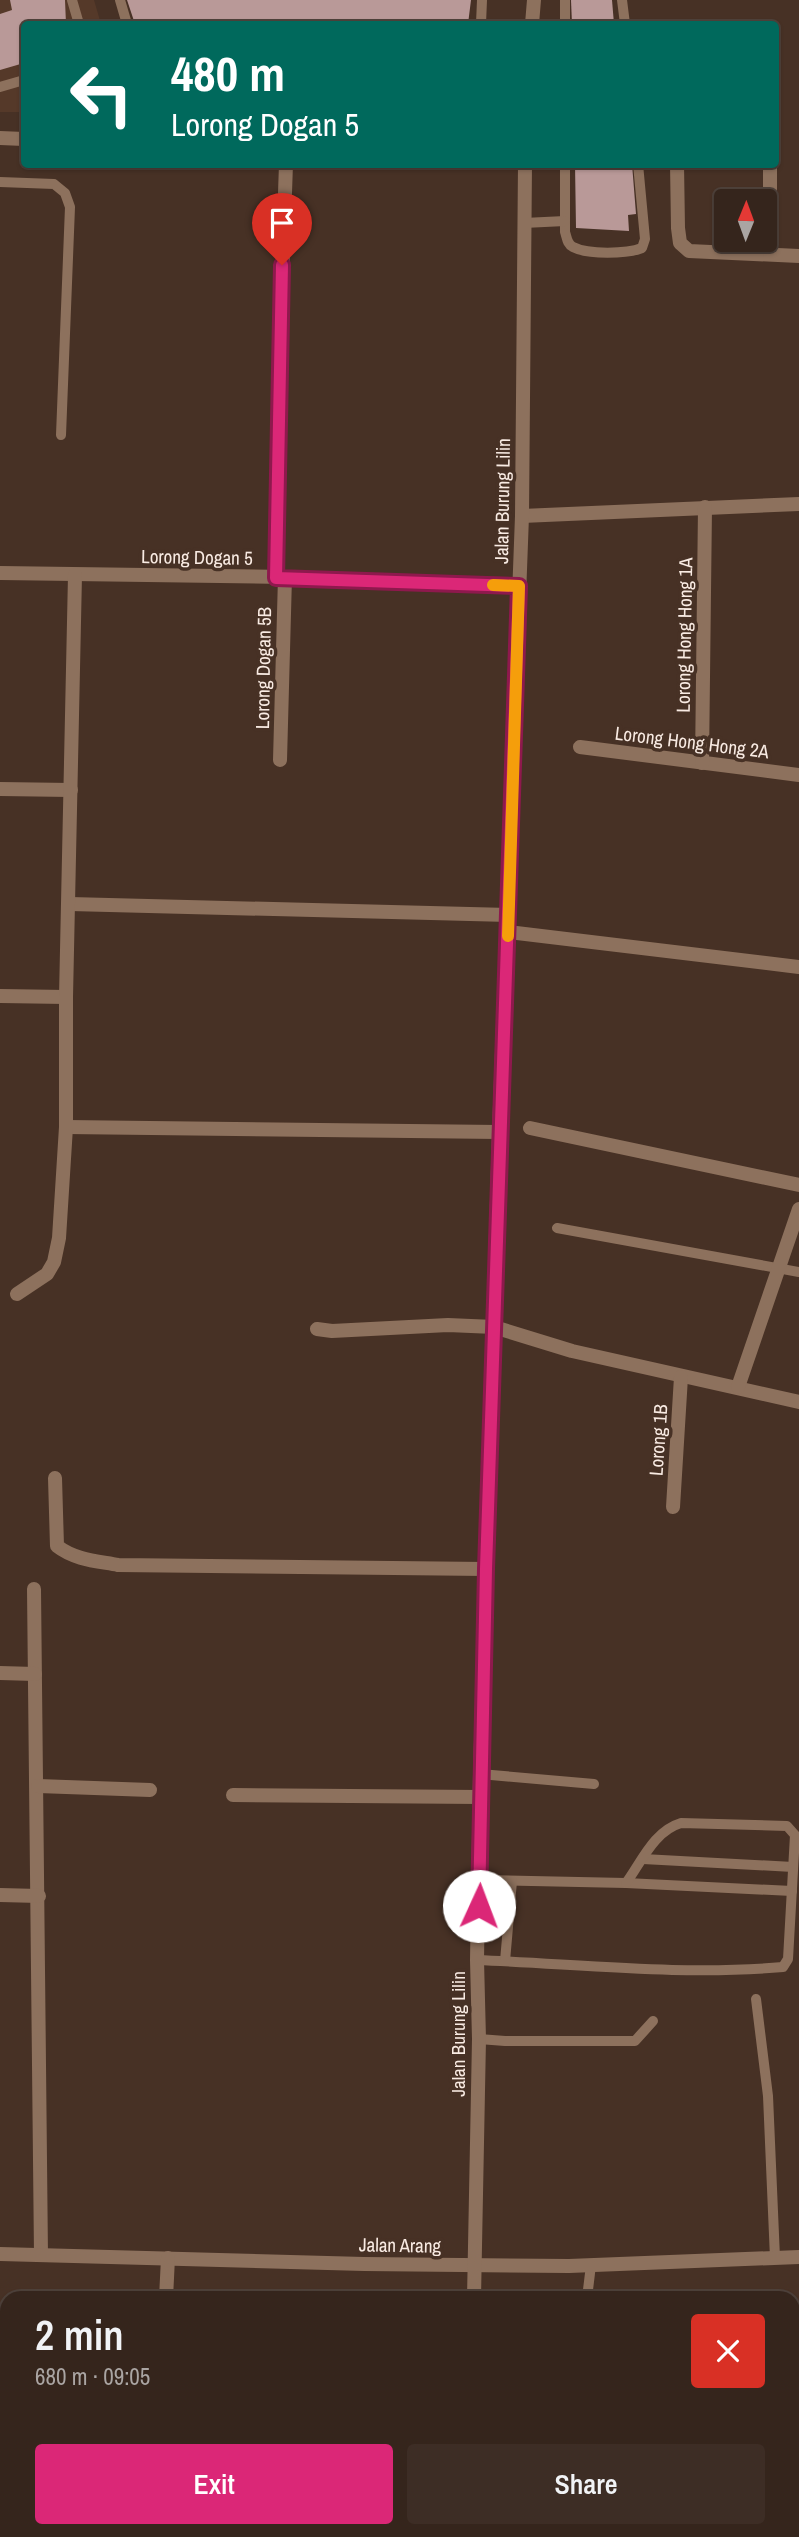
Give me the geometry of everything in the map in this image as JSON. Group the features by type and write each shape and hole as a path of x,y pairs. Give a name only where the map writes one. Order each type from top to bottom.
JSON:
{"street":[{"path":"532,21 534,0"},
{"path":"0,138 21,138"},
{"name":"Lorong Dogan 5B","path":"280,760 279,366 286,168"},
{"name":"Jalan Burung Lilin","path":"474,2291 480,1774 499,1132 522,516 525,168"},
{"path":"677,168 680,243 689,251 799,256"},
{"path":"770,168 770,254"},
{"path":"522,516 799,504"},
{"name":"Lorong Hong Hong 1A","path":"702,763 705,507"},
{"name":"Lorong Dogan 5","path":"0,573 281,577 519,586"},
{"path":"17,1294 47,1274 54,1262 59,1238 66,1127 66,997 75,575"},
{"name":"Lorong Hong Hong 2A","path":"580,747 799,775"},
{"path":"0,789 71,790"},
{"path":"69,904 509,915"},
{"path":"508,932 799,967"},
{"path":"0,996 66,997"},
{"path":"66,1127 499,1132"},
{"path":"530,1128 799,1185"},
{"path":"738,1387 799,1209"},
{"path":"317,1329 332,1331 447,1325 494,1327 572,1351 799,1402"},
{"name":"Lorong 1B","path":"673,1507 681,1377"},
{"path":"55,1478 57,1546 68,1554 91,1560 118,1565 486,1569"},
{"path":"34,1589 41,2255"},
{"path":"0,1673 35,1674"},
{"path":"38,1786 150,1790"},
{"path":"233,1795 480,1797"},
{"path":"0,1895 39,1896"},
{"name":"Jalan Arang","path":"0,2255 474,2265 591,2265 799,2257"},
{"path":"166,2291 168,2258"}],"lane":[{"path":"72,0 78,21"},
{"path":"120,0 126,21"},
{"path":"481,21 482,0"},
{"path":"565,0 565,21"},
{"path":"622,0 625,21"},
{"path":"0,87 21,81"},
{"path":"565,168 565,221 568,243 573,247 601,252 631,253 642,248 645,239 638,168"},
{"path":"0,181 54,184 65,193 70,207 61,435"},
{"path":"524,223 565,221"},
{"path":"557,1228 799,1272"},
{"path":"480,1774 594,1784"},
{"path":"477,1960 620,1969 783,1968 788,1959 795,1835 787,1826 681,1823 668,1827 656,1839 626,1883"},
{"path":"643,1859 793,1867"},
{"path":"480,1880 626,1883 792,1891"},
{"path":"505,1961 512,1881"},
{"path":"756,1999 768,2096 775,2258"},
{"path":"479,2039 626,2042 635,2041 653,2021"},
{"path":"588,2291 591,2265"}],"shaded area":[{"path":"0,0 94,0 100,21 21,21 21,112 0,112"}],"building":[{"path":"10,0 65,0 66,21 21,21 21,64 0,70 0,14 12,10"},
{"path":"127,0 471,0 468,21 134,21"},
{"path":"571,0 612,0 614,21 572,21"},
{"path":"575,168 632,168 636,214 628,215 629,231 576,228"}],"slow traffic":[{"path":"493,585 519,586 508,936"}],"route":[{"path":"282,265 276,578 519,586 499,1132 480,1774 479,1906"}]}
